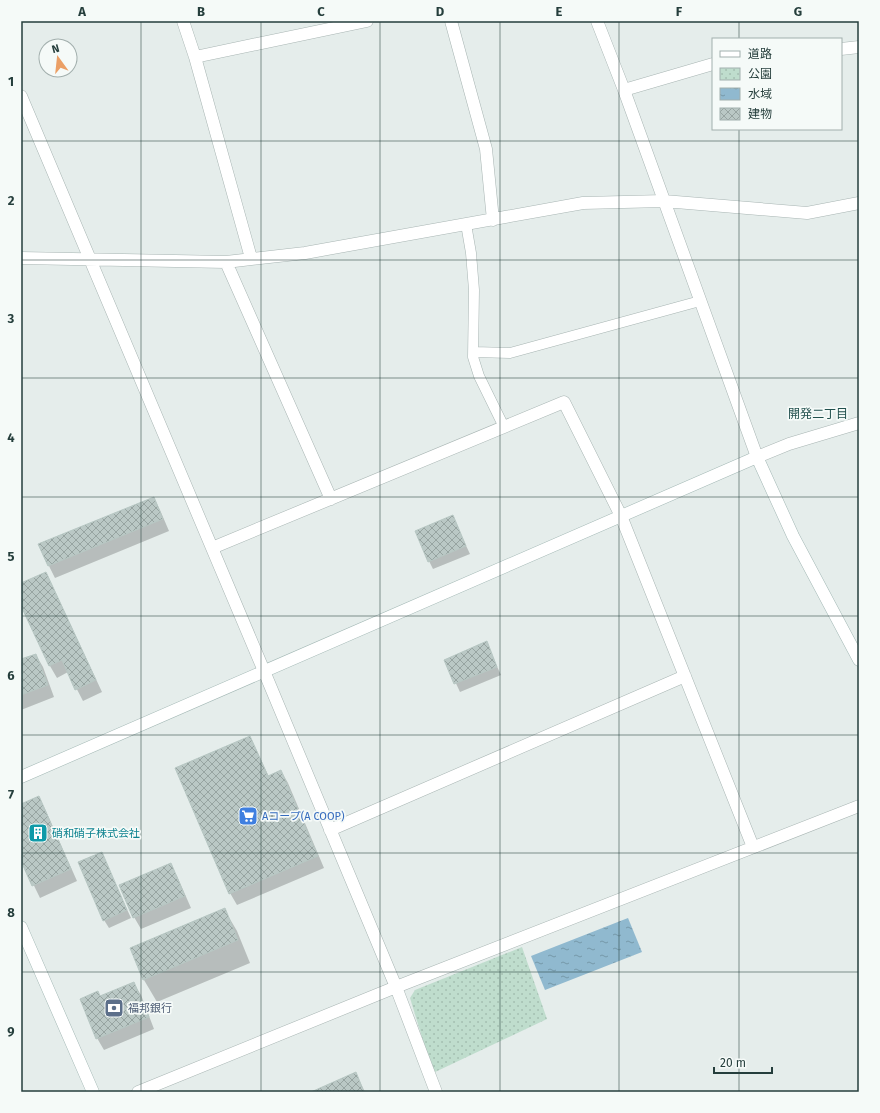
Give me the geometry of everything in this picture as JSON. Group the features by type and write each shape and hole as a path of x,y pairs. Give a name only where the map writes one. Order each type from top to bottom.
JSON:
{"street":[{"path":"183,21 195,57 251,258"},
{"path":"195,57 367,21"},
{"path":"451,21 486,149 493,220"},
{"path":"597,21 624,90 757,457 793,536 855,646 859,660"},
{"path":"842,49 859,47"},
{"path":"624,90 712,64"},
{"path":"21,96 396,987 436,1092"},
{"path":"21,258 226,262 305,253 583,203 664,201 807,213 859,203"},
{"path":"226,262 330,499"},
{"path":"212,548 564,402 620,516 753,847"},
{"path":"21,777 757,457 789,444 859,423"},
{"path":"330,830 685,676"},
{"path":"138,1092 396,987 859,806"},
{"path":"21,927 94,1092"}],"lane":[{"path":"466,224 472,253 474,290 473,356 479,376 504,427"},
{"path":"474,352 510,353 700,301"}],"green space":[{"path":"522,947 547,1019 433,1073 410,998 415,990"}],"water":[{"path":"628,918 642,952 545,990 531,956"}],"building":[{"path":"154,497 163,519 48,566 38,544"},
{"path":"453,515 466,546 428,562 415,531"},
{"path":"46,572 96,680 75,690 62,660 49,666 21,606 21,583"},
{"path":"487,641 497,667 454,684 444,660"},
{"path":"36,654 48,685 21,695 21,659"},
{"name":"Aコープ(A COOP)","path":"250,736 268,776 281,770 318,856 229,894 175,768"},
{"name":"硝和硝子株式会社","path":"39,796 71,869 32,886 21,861 21,804"},
{"path":"102,852 127,910 103,921 78,862"},
{"path":"171,863 185,896 133,918 119,885"},
{"path":"225,908 238,940 143,980 130,948"},
{"name":"福邦銀行","path":"134,982 149,1017 96,1039 80,999 98,991 100,996"},
{"path":"356,1072 364,1092 311,1092"}],"place":[{"name":"Aコープ(A COOP)","path":"248,816"},
{"name":"硝和硝子株式会社","path":"38,833"},
{"name":"福邦銀行","path":"114,1008"}],"district":[{"name":"開発二丁目","path":"818,414"}]}
